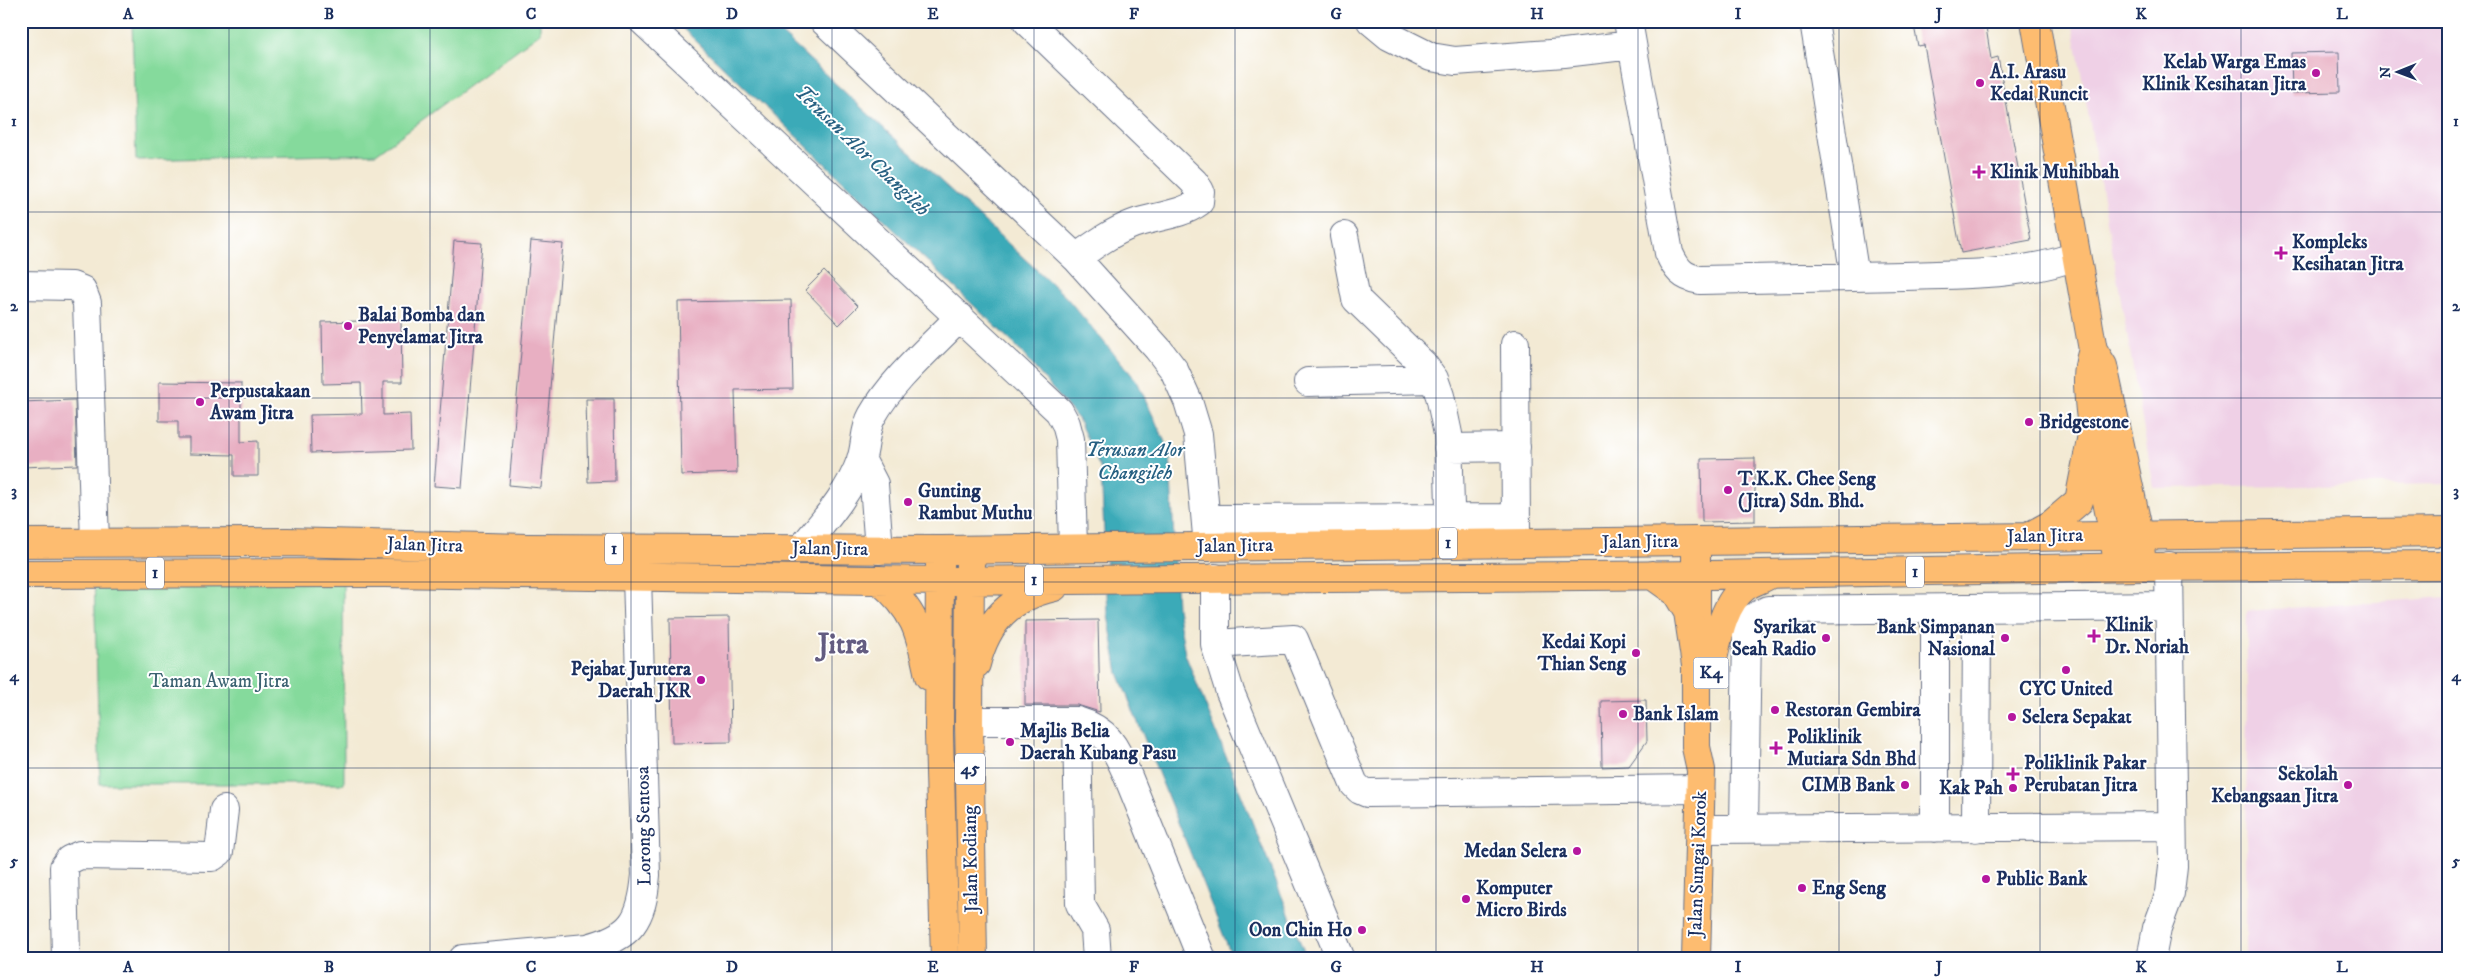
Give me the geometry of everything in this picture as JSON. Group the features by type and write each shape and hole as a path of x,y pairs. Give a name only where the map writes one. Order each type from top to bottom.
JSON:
{"main road":[{"path":"2035,21 2093,350 2103,366 2130,567"},
{"path":"2093,350 2087,377 2094,448 2127,535"},
{"path":"2029,536 2052,524 2079,501 2092,430"},
{"name":"Jalan Jitra","path":"21,543 370,544 566,549 802,548 970,550 1204,547 1451,530 1516,531 1703,541 2449,532"},
{"name":"K4","path":"1703,541 1704,575"},
{"path":"370,544 370,573"},
{"name":"45","path":"940,550 940,580"},
{"name":"45","path":"970,550 970,580"},
{"name":"Jalan Jitra","path":"21,574 370,573 970,580 1769,575 2169,566 2449,565"},
{"name":"Jalan Sungai Korok","path":"1696,959 1701,780 1696,746 1704,670 1704,575"},
{"path":"1704,670 1732,603 1744,587 1769,575"},
{"path":"1652,576 1676,592 1688,612 1704,670"},
{"path":"969,709 979,653 987,631 1000,614 1020,599 1044,590 1094,579"},
{"path":"879,580 893,592 914,619 927,666 939,734"},
{"name":"Jalan Kodiang","path":"940,580 939,734 944,959"},
{"name":"Jalan Kodiang","path":"970,580 969,709 973,959"}],"street":[{"path":"644,21 1059,411 1066,424 1070,439 1085,548"},
{"path":"824,21 1076,258 1158,348 1174,370 1188,401 1198,434 1207,519 1204,547"},
{"path":"1027,21 1194,182 1200,191 1199,202 1190,208 1135,223 1114,232 1076,258"},
{"path":"1372,21 1389,36 1431,57 1455,61 1564,54 1630,33 1669,253 1676,269 1687,278 1700,280 1855,277 2004,271 2049,264 2076,256"},
{"path":"1814,21 1855,277"},
{"path":"1207,519 1451,530 1446,422 1434,379 1423,364 1356,299 1344,236"},
{"path":"21,285 72,286 82,290 87,304 95,542"},
{"path":"802,548 847,490 861,459 864,437 871,418 887,394 960,317"},
{"path":"1516,344 1516,531"},
{"path":"1308,382 1434,379"},
{"path":"1448,448 1516,447"},
{"path":"861,459 874,484 879,550"},
{"path":"2151,959 2157,928 2170,893 2173,866 2169,566"},
{"name":"Lorong Sentosa","path":"471,958 587,948 606,944 632,927 638,915 644,900 646,875 637,577"},
{"path":"1208,578 1215,644 1230,692 1341,959"},
{"path":"1744,828 1747,633 1749,620 1768,610 2169,606"},
{"path":"1976,608 1976,828"},
{"path":"1935,609 1936,828"},
{"path":"1215,644 1294,640 1354,784 1360,790 1367,792 1701,780"},
{"path":"969,709 1077,721 1091,725 1102,732 1116,749 1202,959"},
{"path":"1077,721 1080,904 1095,930 1097,959"},
{"path":"66,959 64,867 69,860 80,855 212,857 219,852 224,810"},
{"path":"1700,829 2172,826"}],"shaded area":[{"name":"Kompleks Kesihatan Jitra","path":"2072,21 2449,21 2449,484 2154,488"},
{"name":"Sekolah Kebangsaan Jitra","path":"2449,597 2449,959 2246,959 2247,611"}],"green space":[{"path":"132,21 540,21 540,33 376,154 136,160"},
{"name":"Taman Awam Jitra","path":"94,577 343,578 344,784 100,784"}],"water":[{"name":"Terusan Alor Changileh","path":"675,21 768,21 1066,297 1137,381 1170,453 1177,608 1185,654 1307,959 1233,959 1118,673 1108,615 1101,470 1078,419 1016,346"}],"building":[{"path":"1913,21 1985,21 1991,59 1998,57 2031,240 1961,253 1924,45 1918,46"},
{"name":"Kelab Warga Emas Klinik Kesihatan Jitra","path":"2339,52 2340,92 2292,93 2291,53"},
{"path":"454,241 482,243 462,488 434,486"},
{"path":"531,241 563,244 541,488 509,485"},
{"path":"824,271 858,306 839,325 805,290"},
{"path":"791,300 793,389 735,390 737,473 681,475 678,302"},
{"path":"401,320 402,382 383,382 383,415 410,414 411,450 311,453 310,415 362,414 361,383 323,384 322,322"},
{"name":"Perpustakaan Awam Jitra","path":"159,382 241,383 241,442 258,441 258,476 234,476 234,455 189,454 189,438 178,438 178,421 159,421"},
{"path":"586,399 614,399 615,481 588,482"},
{"path":"75,400 77,465 21,467 21,402"},
{"name":"T.K.K. Chee Seng (Jitra) Sdn. Bhd.","path":"1755,458 1755,521 1702,522 1701,459"},
{"name":"Pejabat Jurutera Daerah JKR","path":"729,617 731,742 672,743 670,618"},
{"path":"1098,620 1100,712 1077,705 1025,705 1025,621"},
{"path":"1646,700 1647,741 1629,766 1602,767 1601,701"}],"place":[{"name":"Kelab Warga Emas Klinik Kesihatan Jitra","path":"2316,73"},
{"name":"A.I. Arasu Kedai Runcit","path":"1980,83"},
{"name":"Klinik Muhibbah","path":"1979,172"},
{"name":"Kompleks Kesihatan Jitra","path":"2281,253"},
{"name":"Balai Bomba dan Penyelamat Jitra","path":"348,326"},
{"name":"Perpustakaan Awam Jitra","path":"200,402"},
{"name":"Bridgestone","path":"2029,422"},
{"name":"T.K.K. Chee Seng (Jitra) Sdn. Bhd.","path":"1728,490"},
{"name":"Gunting Rambut Muthu","path":"908,502"},
{"name":"Klinik Dr. Noriah","path":"2094,636"},
{"name":"Syarikat Seah Radio","path":"1826,638"},
{"name":"Bank Simpanan Nasional","path":"2005,638"},
{"name":"Kedai Kopi Thian Seng","path":"1636,653"},
{"name":"CYC United","path":"2066,670"},
{"name":"Pejabat Jurutera Daerah JKR","path":"701,680"},
{"name":"Restoran Gembira","path":"1775,710"},
{"name":"Bank Islam","path":"1623,714"},
{"name":"Selera Sepakat","path":"2012,717"},
{"name":"Majlis Belia Daerah Kubang Pasu","path":"1010,742"},
{"name":"Poliklinik Mutiara Sdn Bhd","path":"1776,748"},
{"name":"Poliklinik Pakar Perubatan Jitra","path":"2013,774"},
{"name":"CIMB Bank","path":"1905,785"},
{"name":"Sekolah Kebangsaan Jitra","path":"2348,785"},
{"name":"Kak Pah","path":"2013,788"},
{"name":"Medan Selera","path":"1577,851"},
{"name":"Public Bank","path":"1986,879"},
{"name":"Eng Seng","path":"1802,888"},
{"name":"Komputer Micro Birds","path":"1466,899"},
{"name":"Oon Chin Ho","path":"1362,930"}],"district":[{"name":"Jitra","path":"843,645"}]}
